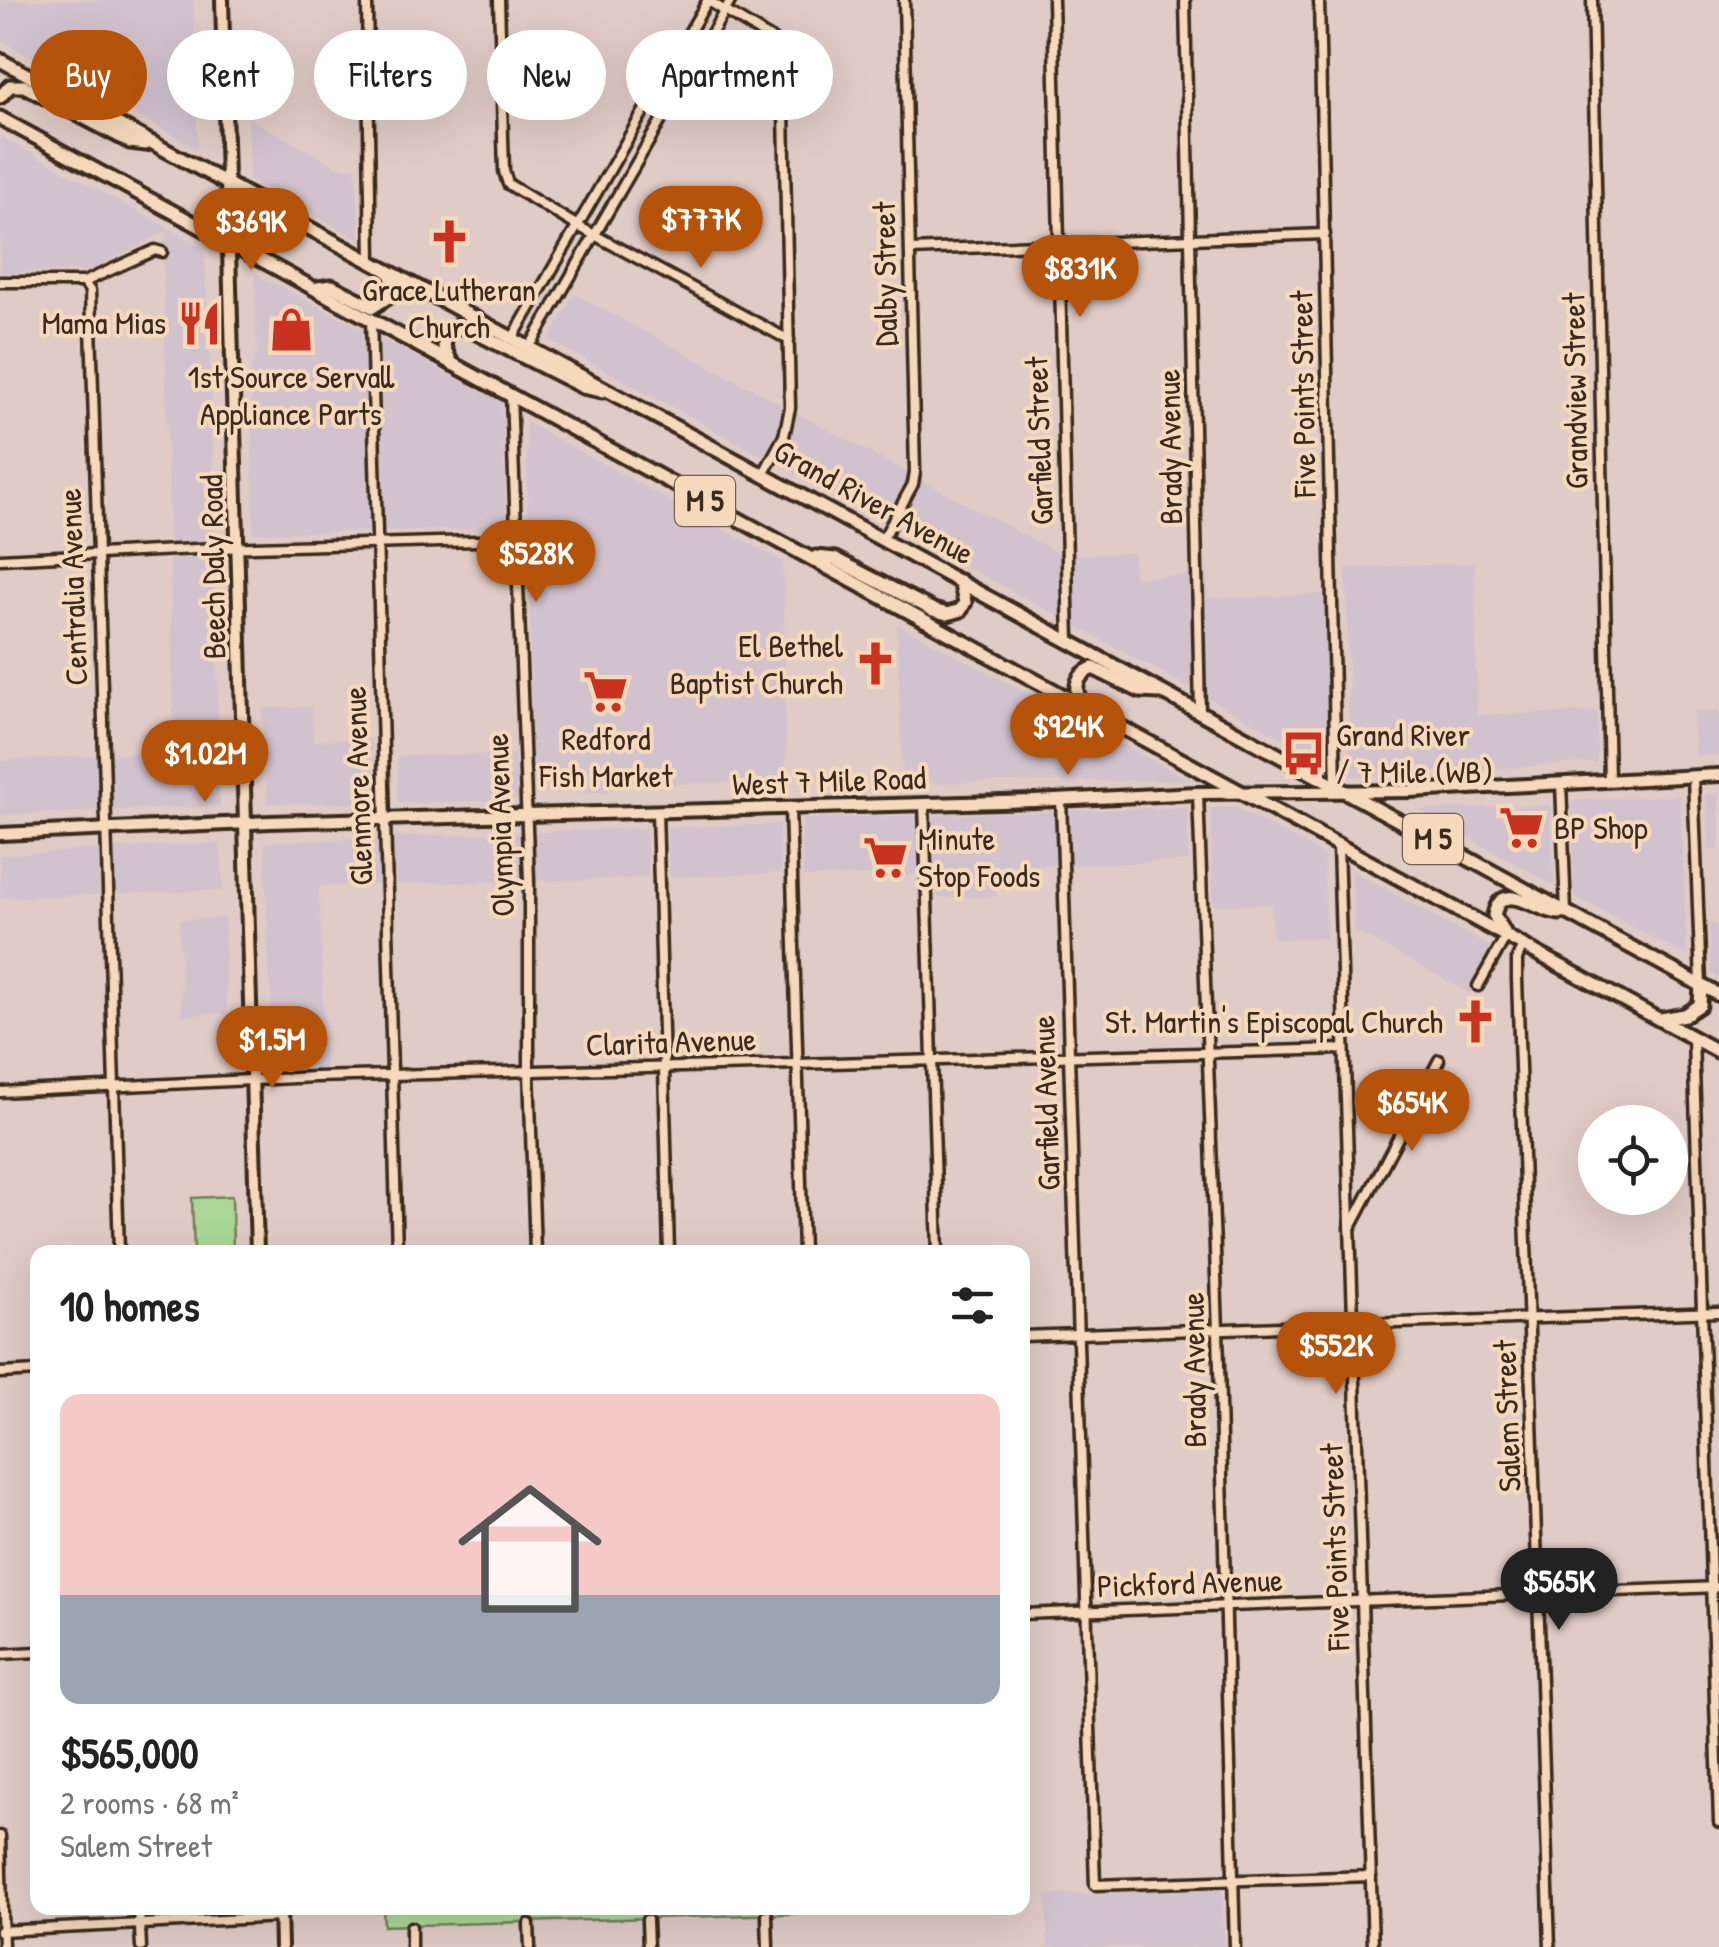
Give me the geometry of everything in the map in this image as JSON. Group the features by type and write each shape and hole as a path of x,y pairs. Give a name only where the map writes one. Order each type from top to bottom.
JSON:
{"main road":[{"name":"Beech Daly Road","path":"222,0 257,1245"},
{"name":"Grand River Avenue","path":"0,60 1719,995"},
{"path":"0,96 10,86 24,86 130,142 155,145"},
{"name":"M 5","path":"2,118 1719,1052"},
{"path":"318,288 332,286 373,307 395,288 394,278 386,270"},
{"path":"452,364 444,346 446,334 465,327 582,388 616,394"},
{"path":"807,556 835,559 932,610 947,614 961,610 965,602 960,581"},
{"path":"1092,711 1080,701 1076,691 1081,675 1089,669 1097,668 1140,691 1163,692"},
{"name":"West 7 Mile Road","path":"0,834 1198,793 1349,792 1719,775"},
{"path":"1506,936 1494,915 1503,898 1519,898 1549,912 1566,913"},
{"path":"1661,1019 1693,1012 1700,1005 1701,985"},
{"path":"280,1915 281,1947"}],"street":[{"path":"367,0 371,261"},
{"path":"499,0 505,179 511,188 788,340"},
{"path":"512,339 708,0 773,40 782,56 788,422 764,473"},
{"path":"529,348 732,0"},
{"name":"Dalby Street","path":"882,539 913,484 915,472 904,0"},
{"name":"Garfield Street","path":"1053,0 1069,641"},
{"name":"Brady Avenue","path":"1185,0 1200,713"},
{"name":"Five Points Street","path":"1320,0 1336,786"},
{"name":"Grandview Street","path":"1592,0 1609,781"},
{"path":"910,250 1325,234"},
{"path":"0,282 84,282 155,250 162,252"},
{"name":"Centralia Avenue","path":"84,282 90,292 118,1245"},
{"name":"Glenmore Avenue","path":"371,318 397,1245"},
{"name":"Olympia Avenue","path":"510,395 529,880 529,1071 535,1245"},
{"path":"0,559 237,547 515,540"},
{"path":"1692,776 1701,985"},
{"path":"1561,784 1566,913"},
{"name":"Brady Avenue","path":"1198,793 1235,1947"},
{"name":"Garfield Avenue","path":"1061,799 1095,1884 1233,1881"},
{"path":"924,803 938,1245"},
{"path":"790,808 804,1245"},
{"path":"657,811 669,1245"},
{"name":"Five Points Street","path":"1338,846 1373,1947"},
{"path":"1478,986 1506,936"},
{"name":"Salem Street","path":"1524,944 1517,959 1550,1947"},
{"path":"1693,1038 1715,1588 1719,1822"},
{"name":"Clarita Avenue","path":"0,1092 529,1071 1344,1049"},
{"path":"1350,1229 1439,1060"},
{"path":"1030,1336 1719,1312"},
{"path":"0,1373 30,1371"},
{"name":"Pickford Avenue","path":"1030,1614 1715,1588"},
{"path":"0,1654 30,1652"},
{"path":"0,1836 4,1947"},
{"path":"1233,1881 1371,1876"},
{"path":"139,1915 141,1947"},
{"path":"2,1931 242,1915"},
{"path":"767,1916 768,1947"},
{"path":"648,1920 648,1947"},
{"path":"530,1924 530,1947"},
{"path":"411,1927 411,1947"}],"shaded area":[{"path":"0,0 193,0 194,30 167,30 167,120 197,120 198,149 145,120 147,30 30,30 30,57 0,40"},
{"path":"248,120 337,167 356,169 360,240 250,180"},
{"path":"0,136 204,248 211,387 220,806 0,815 0,761 174,751 163,245 169,230 91,270 0,273"},
{"path":"255,273 502,402 507,529 253,533 251,368 257,351"},
{"path":"575,294 1061,555 1133,553 1134,577 1207,575 1209,599 1326,594 1327,762 549,340"},
{"path":"526,422 783,562 786,782 625,784 606,792 533,793"},
{"path":"1474,563 1477,715 1597,712 1597,762 1350,777 1346,568"},
{"path":"897,624 1190,780 903,783"},
{"path":"311,707 313,741 372,739 374,804 267,803 262,708"},
{"path":"1719,711 1719,755 1695,756 1693,712"},
{"path":"515,754 518,800 398,803 397,756"},
{"path":"1719,793 1719,849 1709,850 1706,794"},
{"path":"1680,796 1687,956 1575,897 1571,801"},
{"path":"1550,805 1554,885 1419,810"},
{"path":"1187,807 1189,861 995,867 996,896 938,897 937,874 803,877 802,819"},
{"path":"1234,807 1324,855 1326,938 1273,939 1271,904 1213,905 1211,808"},
{"path":"779,824 781,873 670,877 667,828"},
{"path":"646,828 648,878 319,886 325,1068 276,1067 265,842"},
{"path":"221,843 223,890 0,898 0,855"},
{"path":"1352,871 1492,948 1470,993 1355,931"},
{"path":"224,918 227,1013 182,1015 179,920"},
{"path":"1709,922 1719,927 1719,978 1711,974"},
{"path":"1222,1889 1224,1947 1048,1947 1046,1895"}],"green space":[{"path":"232,1196 233,1245 194,1245 192,1198"},
{"path":"383,1915 753,1915 384,1926"}],"place":[{"name":"Grace Lutheran Church","path":"449,242"},
{"name":"Mama Mias","path":"199,323"},
{"name":"1st Source Servall Appliance Parts","path":"291,329"},
{"name":"El Bethel Baptist Church","path":"876,664"},
{"name":"Redford Fish Market","path":"606,691"},
{"name":"Grand River / 7 Mile (WB)","path":"1303,753"},
{"name":"BP Shop","path":"1521,828"},
{"name":"Minute Stop Foods","path":"885,857"},
{"name":"St. Martin's Episcopal Church","path":"1476,1022"}]}
